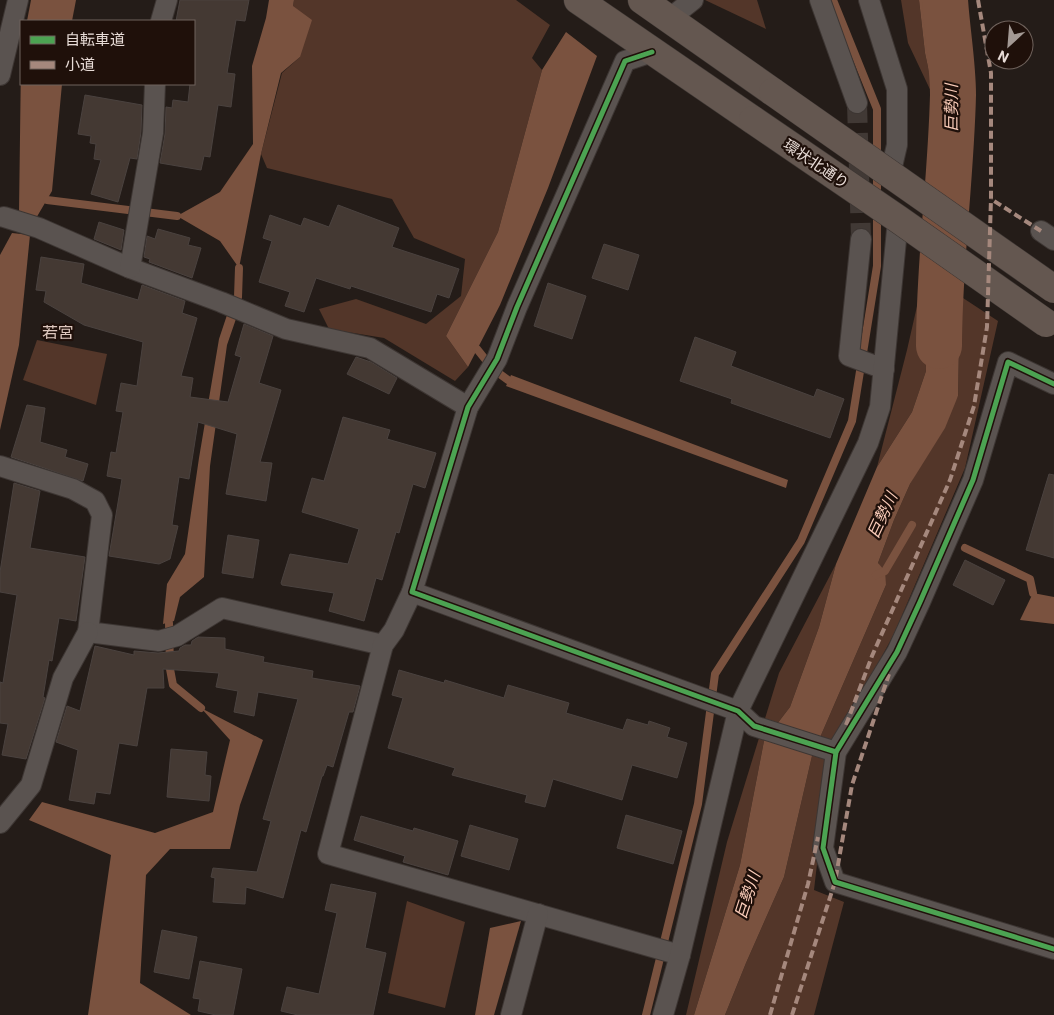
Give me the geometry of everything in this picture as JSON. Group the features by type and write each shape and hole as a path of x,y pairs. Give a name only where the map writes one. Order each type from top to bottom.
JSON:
{"highway":[{"name":"環状北通り","path":"578,0 898,219 1050,326"},
{"path":"642,0 1054,289"}],"street":[{"path":"0,75 18,0"},
{"path":"161,20 167,0"},
{"path":"669,18 694,0"},
{"path":"820,0 857,103"},
{"path":"869,0 897,90 897,145 890,175"},
{"path":"652,52 625,62 517,307 497,359 468,407 412,592 394,630 383,645 328,854 680,955"},
{"path":"130,268 153,133 155,85"},
{"path":"1,217 38,228 130,268 286,329 370,348 468,407"},
{"path":"663,1015 680,955 731,708 868,443 880,408 898,219"},
{"path":"861,239 849,356 884,369"},
{"path":"1052,377 1008,362 973,480 920,602 897,652 836,752 823,848 835,882 1054,948"},
{"path":"0,466 73,489 94,501 102,515 88,632 64,678 31,785 0,823"},
{"path":"412,592 731,708 754,726 836,752"},
{"path":"88,632 168,639 222,608 383,645"},
{"path":"511,1015 538,914"}],"shaded area":[{"path":"294,0 516,0 550,25 532,58 542,70 498,232 446,336 468,367 455,381 384,338 329,329 319,309 356,299 426,324 461,296 465,259 414,238 392,199 267,168 261,154 282,73 300,57 293,6"},
{"path":"705,0 757,0 766,29"},
{"path":"901,0 919,0 925,53 935,100 908,43"},
{"path":"925,271 926,371 912,412 877,467 907,350"},
{"path":"960,296 998,321 965,468 894,634 830,752 814,890 844,902 814,1015 725,1015 784,877 812,756 886,585 878,563 894,520 910,484 958,396"},
{"path":"37,340 107,354 96,405 23,380"},
{"path":"836,564 819,627 790,707 764,741 740,865 694,1015 686,1015 727,842 779,673"},
{"path":"407,901 465,922 445,1008 388,993"}],"water":[{"path":"31,0 76,0 72,20 27,20"},
{"path":"269,0 294,0 293,6 312,20 300,57 281,73 261,154 239,268 220,241 177,216 220,192 253,144 252,66 266,18"},
{"path":"919,0 961,0 971,68 973,129 967,193 933,170 935,100 925,53"},
{"path":"566,32 597,56 548,188 500,305 468,367 446,336 498,232 542,70"},
{"path":"21,85 62,85 52,191 35,220 19,212"},
{"path":"12,233 30,235 19,345 0,430 0,255"},
{"path":"925,271 960,296 958,396 945,428 910,484 878,563 885,571 886,585 812,756 784,877 725,1015 694,1015 740,865 764,741 790,707 819,627 836,564 877,467 912,412 926,371"},
{"path":"228,312 237,316 227,345 210,466 204,577 180,597 174,621 163,624 167,584 185,554 219,339"},
{"path":"511,375 788,480 786,488 506,386"},
{"path":"1033,593 1054,597 1054,624 1020,620"},
{"path":"201,708 263,740 240,805 230,849 170,849 146,875 140,983 191,1015 88,1015 111,855 29,820 42,802 155,833 213,812 230,740"},
{"path":"521,921 494,1015 475,1015 490,928"}],"building":[{"path":"180,0 249,0 245,21 236,20 227,73 235,74 231,107 218,105 210,157 204,156 201,170 160,163 165,134 166,107 172,108 173,100 188,102 190,85 195,85 195,20 176,20"},
{"path":"85,95 142,105 137,159 130,158 118,202 91,194 101,160 94,159 96,144 90,143 91,136 78,134"},
{"path":"338,205 399,228 392,247 459,269 449,298 437,294 431,312 351,286 350,289 316,278 304,312 285,306 290,292 259,282 272,241 263,238 270,215 301,226 304,218 329,227"},
{"path":"99,222 124,230 121,250 94,239"},
{"path":"158,229 190,238 188,245 201,248 192,278 149,262 150,259 144,257 147,236 155,239"},
{"path":"604,244 639,255 628,290 592,278"},
{"path":"41,257 84,264 81,283 138,300 142,285 185,301 182,313 197,318 181,376 193,378 190,397 228,402 241,357 235,355 244,324 273,336 259,383 281,390 260,462 272,463 266,501 226,494 237,434 198,422 189,479 179,477 172,525 178,526 170,559 159,564 109,556 122,479 107,476 111,452 116,453 123,412 116,411 121,383 137,386 143,342 84,325 44,302 46,291 36,290"},
{"path":"548,283 586,296 572,339 534,326"},
{"path":"695,337 736,352 731,366 814,397 817,389 844,399 830,438 731,403 732,399 680,381"},
{"path":"356,357 371,362 397,378 389,394 347,374"},
{"path":"27,405 45,408 40,442 67,450 65,457 88,464 83,481 11,457"},
{"path":"343,417 390,430 387,439 436,453 425,488 413,484 399,533 396,532 382,580 376,578 364,621 329,611 334,593 282,585 281,583 290,554 348,564 359,529 302,512 312,478 324,481"},
{"path":"1049,474 1054,475 1054,558 1026,550"},
{"path":"14,483 40,491 30,548 85,557 76,621 59,618 52,661 49,660 43,697 45,698 26,759 2,755 8,724 0,723 0,682 3,683 17,595 0,592 0,572"},
{"path":"228,535 259,540 253,578 222,573"},
{"path":"965,560 1005,580 993,605 953,585"},
{"path":"198,637 225,638 225,649 264,657 263,662 313,671 312,678 360,686 353,712 349,712 333,767 327,765 306,832 301,830 283,898 246,887 245,904 213,902 215,878 211,877 213,868 257,872 271,821 263,819 298,699 258,692 254,716 234,712 238,691 216,687 219,673 163,669 164,688 147,688 137,746 119,743 110,794 96,792 94,804 69,800 78,750 56,742 67,706 80,711 95,646 134,655 134,651 158,653 179,651 185,645 191,645 192,641"},
{"path":"399,670 444,683 445,680 504,698 508,685 569,703 566,713 623,730 627,719 648,725 649,721 670,728 667,737 687,743 677,778 632,765 622,800 553,779 545,807 525,802 527,795 452,775 455,768 388,748 403,698 392,695"},
{"path":"171,749 207,752 205,775 211,776 209,801 167,797"},
{"path":"626,815 682,831 673,864 617,848"},
{"path":"361,816 413,831 414,828 458,841 448,875 403,862 405,856 354,840"},
{"path":"470,825 518,839 509,870 461,856"},
{"path":"331,884 376,893 365,948 386,953 373,1015 298,1015 281,1011 287,987 319,994 337,913 325,910"},
{"path":"162,930 197,937 189,979 154,972"},
{"path":"200,961 242,969 233,1015 216,1015 198,1011 200,999 193,998"}],"waterway":[{"path":"833,0 877,109 877,158"},
{"name":"巨勢川","path":"939,346 941,283 953,95 945,0"},
{"path":"877,172 877,198"},
{"path":"47,200 177,216"},
{"path":"646,1015 698,804 715,674 801,541 852,421 877,266 877,212"},
{"path":"234,307 238,297 239,268"},
{"path":"477,349 493,369 508,380"},
{"path":"876,575 885,571 912,525"},
{"path":"965,548 1030,579 1033,593"},
{"path":"169,623 170,669 173,685 201,708"}],"tunnel":[{"path":"857,103 861,239"}],"marked path":[{"path":"978,0 991,73 991,199 1041,231"},
{"path":"846,725 872,656 950,480 974,406 987,327 991,199"},
{"path":"792,1015 835,882 852,785 889,674"},
{"path":"770,1015 808,884 818,837"}],"cycle path":[{"path":"652,52 625,61 517,307 497,359 468,407 412,592 738,711 754,726 836,752"},
{"path":"1054,384 1008,362 973,480 920,602 897,652 836,752 823,848 835,882 1054,949"}],"district":[{"name":"若宮","path":"58,332"}]}
